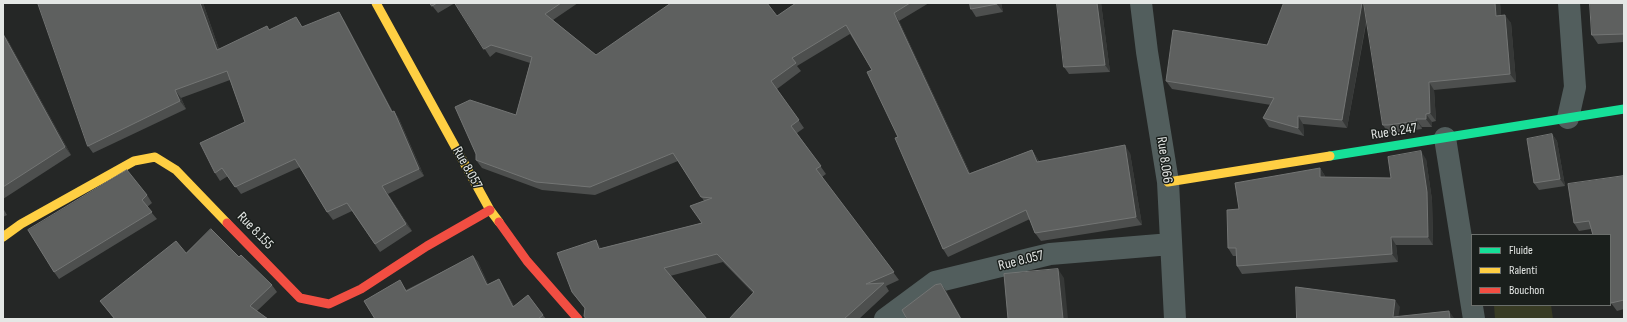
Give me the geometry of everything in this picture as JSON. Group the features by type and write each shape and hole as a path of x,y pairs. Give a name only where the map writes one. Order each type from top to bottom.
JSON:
{"street":[{"name":"Rue 8.057","path":"376,3 490,210 527,261 578,319"},
{"name":"Rue 8.066","path":"1141,3 1147,52 1168,182 1175,319"},
{"path":"1568,118 1575,87 1569,3"},
{"name":"Rue 8.247","path":"1168,182 1624,109"},
{"path":"1445,138 1471,300"},
{"name":"Rue 8.155","path":"3,237 21,224 134,161 155,157 176,170 300,298 329,304 361,289 427,246 490,210"},
{"name":"Rue 8.057","path":"885,319 935,282 1050,254 1171,244"},
{"path":"1472,306 1474,319"}],"green space":[{"path":"1494,306 1551,306 1553,319 1495,319"}],"building":[{"path":"38,3 200,3 217,50 267,26 269,30 296,17 302,27 339,12 392,112 394,111 419,169 382,186 406,224 375,244 347,203 327,212 295,159 235,187 222,168 215,173 200,143 245,122 227,71 175,90 180,101 88,146"},
{"path":"430,3 437,3 432,6"},
{"path":"455,3 561,3 545,14 596,55 671,3 767,3 777,16 796,3 910,3 894,13 969,174 1032,150 1037,162 1125,145 1136,217 1035,233 1026,210 943,249 895,138 898,137 867,72 872,70 846,25 792,58 796,63 771,81 799,120 791,126 821,166 816,169 894,272 866,284 884,283 844,319 729,319 754,292 717,254 664,268 707,319 586,319 584,316 585,308 572,292 557,253 596,240 599,249 702,223 690,206 712,198 701,197 673,153 590,187 536,182 476,160 476,154 455,107 470,100 516,115 532,57 491,45 484,49"},
{"path":"970,3 997,3 997,4 971,9"},
{"path":"1057,3 1097,3 1105,65 1064,67"},
{"path":"1284,3 1362,3 1342,120 1298,116 1298,128 1263,118 1274,98 1166,81 1173,30 1267,45"},
{"path":"1364,3 1495,3 1496,16 1505,15 1510,74 1429,82 1430,113 1426,114 1426,119 1416,119 1417,121 1383,125"},
{"path":"1590,3 1624,3 1624,34 1592,35"},
{"path":"3,34 65,147 3,187"},
{"path":"1552,134 1560,179 1534,183 1527,139"},
{"path":"1421,151 1427,192 1428,237 1391,237 1392,254 1237,266 1236,248 1228,248 1227,210 1239,209 1235,183 1320,168 1320,177 1391,178 1388,157"},
{"path":"127,170 147,195 142,200 152,212 54,272 28,230"},
{"path":"1624,176 1624,300 1611,303 1611,234 1593,234 1589,221 1574,223 1568,184"},
{"path":"211,229 239,257 241,255 272,285 250,306 268,319 115,319 100,301 176,241 186,253"},
{"path":"473,256 487,285 499,279 513,307 528,295 543,315 538,319 375,319 364,301 400,280 406,291"},
{"path":"1058,269 1063,319 1008,319 1004,274"},
{"path":"941,284 961,319 907,319 902,310 935,285"},
{"path":"1296,287 1395,300 1393,317 1449,311 1450,319 1297,319"}],"traffic: fast":[{"path":"1330,156 1624,109"}],"traffic: slow":[{"path":"376,3 490,210 499,222"},
{"path":"1168,182 1330,156"},
{"path":"3,237 21,224 134,161 155,157 176,170 227,223"}],"traffic: jam":[{"path":"227,223 300,298 329,304 361,289 427,246 490,210"},
{"path":"499,222 527,261 578,319"}]}
